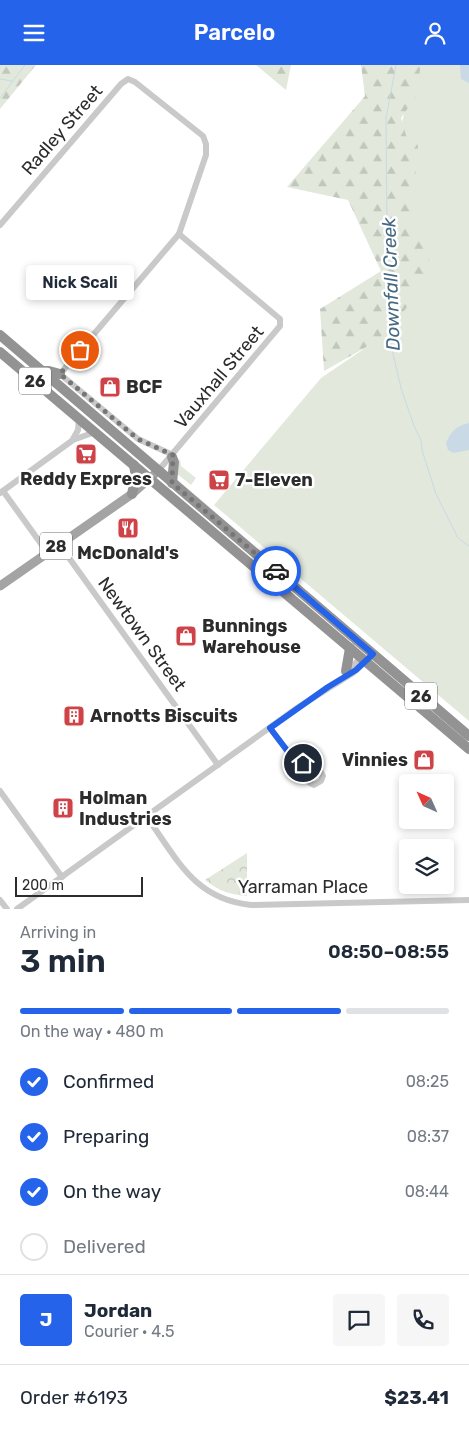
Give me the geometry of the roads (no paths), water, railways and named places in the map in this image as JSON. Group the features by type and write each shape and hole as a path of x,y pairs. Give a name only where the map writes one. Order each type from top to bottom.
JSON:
{"highway":[{"name":"26","path":"0,335 43,371 155,475 350,648 367,656 469,737"},
{"name":"26","path":"0,352 134,465 172,483 469,749"},
{"path":"43,371 60,374"},
{"path":"172,456 174,462 172,483"},
{"path":"132,494 136,477 134,465"},
{"path":"344,675 350,648"}],"main road":[{"name":"28","path":"0,586 132,494 155,475"}],"street":[{"name":"Radley Street","path":"0,225 121,84 128,79 133,80 203,136 206,144 206,155 179,233"},
{"name":"Vauxhall Street","path":"155,475 282,323 280,319 179,233"},
{"path":"172,456 138,439 60,374 179,233"},
{"path":"72,440 78,430 79,418"},
{"path":"47,552 1,492 72,440 95,431"},
{"name":"Newtown Street","path":"59,544 218,765"},
{"path":"17,909 344,675 367,656"},
{"path":"270,728 309,783 314,785 321,781 323,776 319,769 295,761"},
{"path":"0,791 62,877"},
{"name":"Yarraman Place","path":"146,816 192,879 211,894 230,902 258,905 469,900"},
{"path":"0,900 7,909"}],"water":[{"path":"460,65 469,65 469,83 461,79"},
{"path":"469,423 469,450 453,453 448,450 446,443 452,432 457,427"}],"waterway":[{"path":"0,98 25,65"},
{"name":"Downfall Creek","path":"396,65 386,118 391,345 401,388 414,426 421,440 422,450 436,494 458,538 469,546"},
{"path":"0,79 12,81"}],"place":[{"name":"Nick Scali","path":"80,350"},
{"name":"BCF","path":"110,387"},
{"name":"Reddy Express","path":"86,454"},
{"name":"7-Eleven","path":"219,480"},
{"name":"McDonald's","path":"128,528"},
{"name":"Bunnings Warehouse","path":"186,636"},
{"name":"Arnotts Biscuits","path":"74,716"},
{"name":"Vinnies","path":"424,760"},
{"name":"Holman Industries","path":"63,808"}]}
